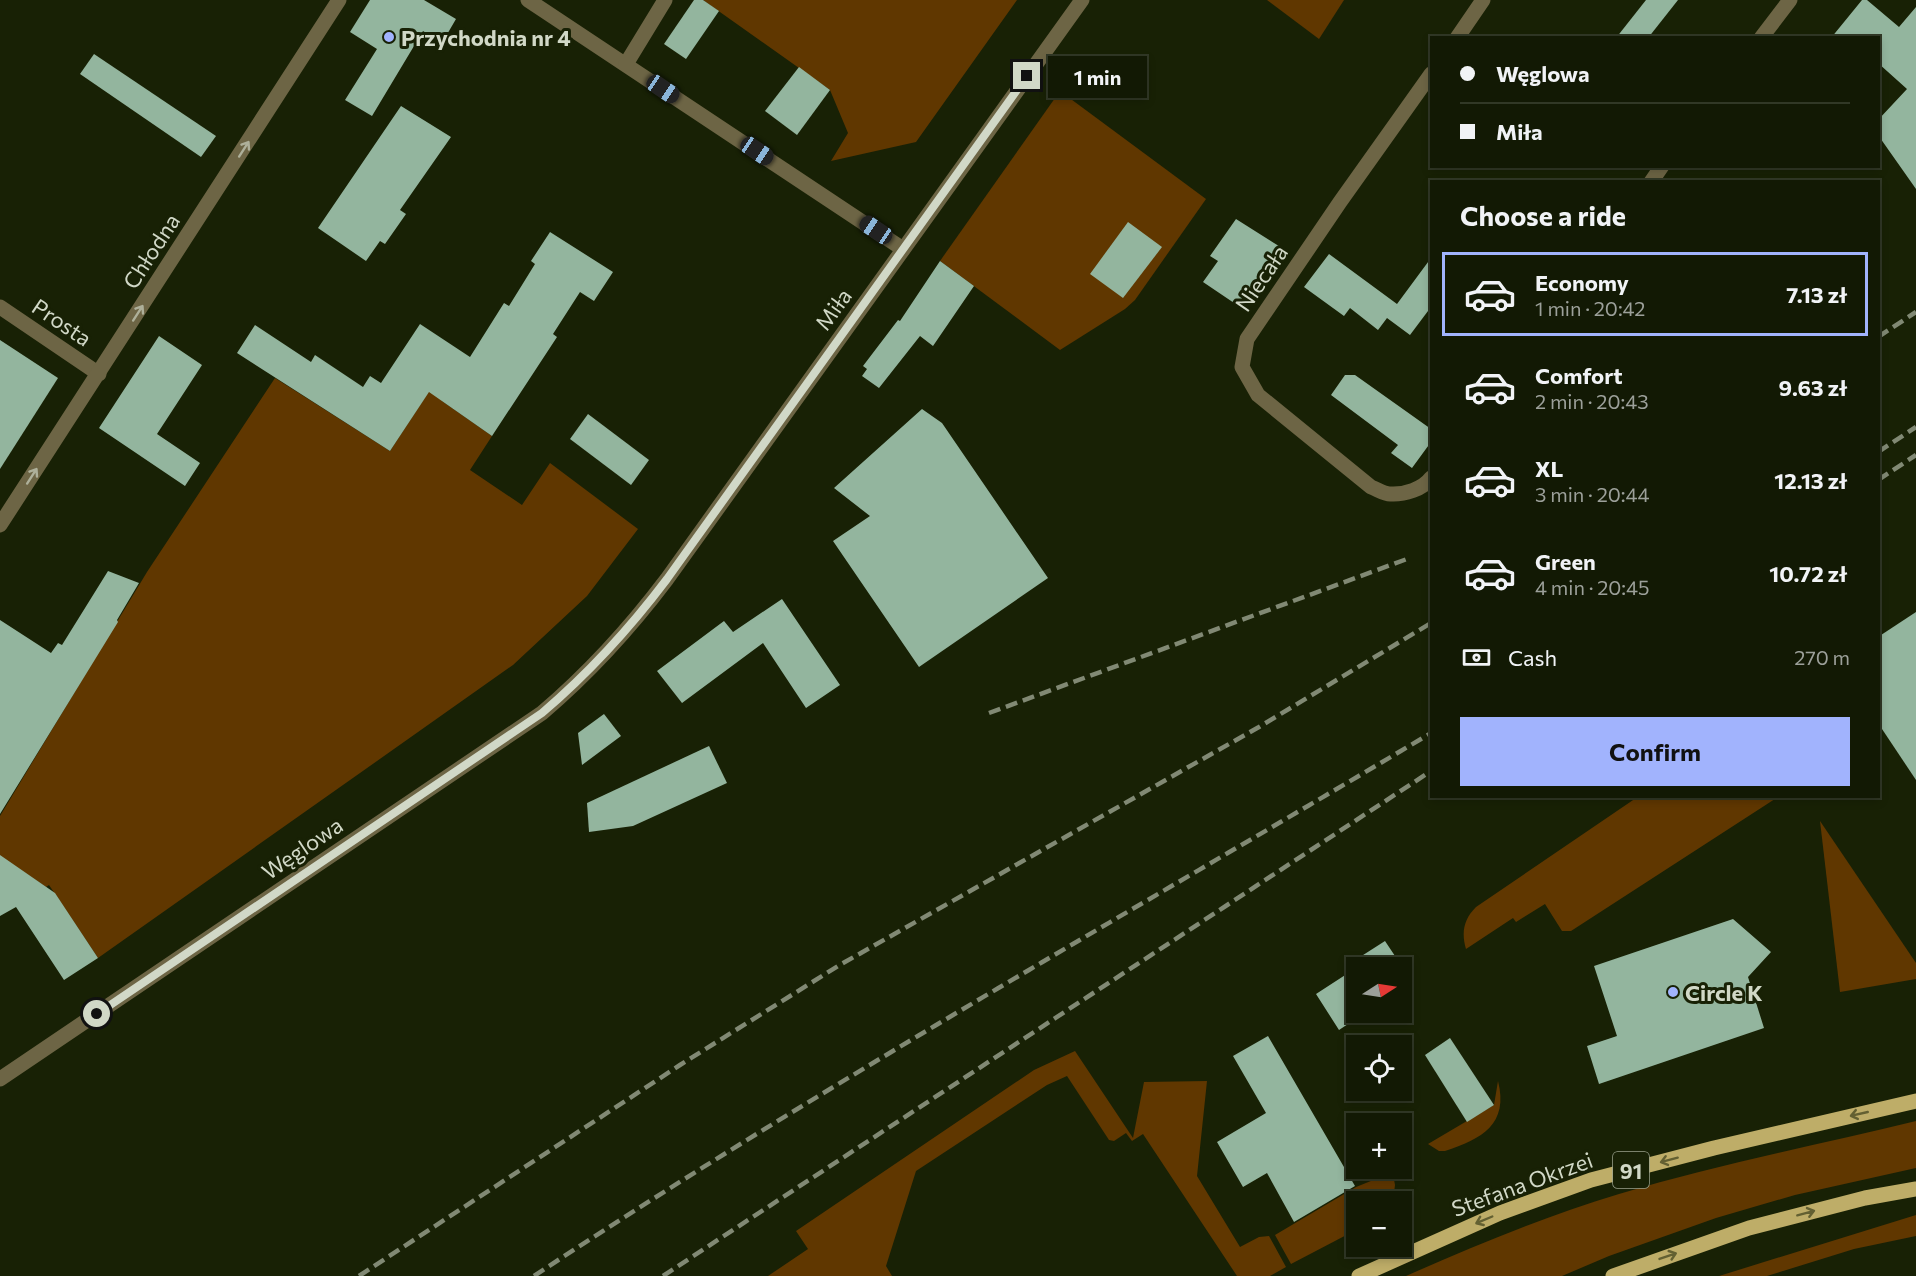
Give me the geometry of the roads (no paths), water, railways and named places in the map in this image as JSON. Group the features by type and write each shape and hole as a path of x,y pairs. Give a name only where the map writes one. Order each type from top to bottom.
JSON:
{"main road":[{"name":"Stefana Okrzei","path":"1359,1276 1500,1213 1591,1180 1714,1148 1916,1101"},
{"path":"1613,1276 1749,1228 1865,1198 1916,1189"}],"street":[{"name":"Chłodna","path":"0,525 339,0"},
{"path":"528,0 903,249"},
{"path":"626,64 665,0"},
{"name":"Miła","path":"617,641 667,579 1082,0"},
{"path":"1458,36 1483,0"},
{"path":"1763,36 1790,0"},
{"name":"Niecała","path":"1430,75 1247,339 1242,367 1258,395 1371,487 1389,495 1410,492 1430,479"},
{"name":"Prosta","path":"0,307 99,374"},
{"name":"Węglowa","path":"0,1079 542,713 572,688 617,641"}],"railway":[{"path":"1880,336 1916,312"},
{"path":"1880,451 1916,427"},
{"path":"1880,479 1916,455"},
{"path":"989,713 1407,559"},
{"path":"359,1276 680,1065 838,966 1259,727 1430,624"},
{"path":"534,1276 755,1135 867,1067 1430,734"},
{"path":"663,1276 1430,772"}],"place":[{"name":"Przychodnia nr 4","path":"389,37"},
{"name":"Circle K","path":"1673,992"}]}
